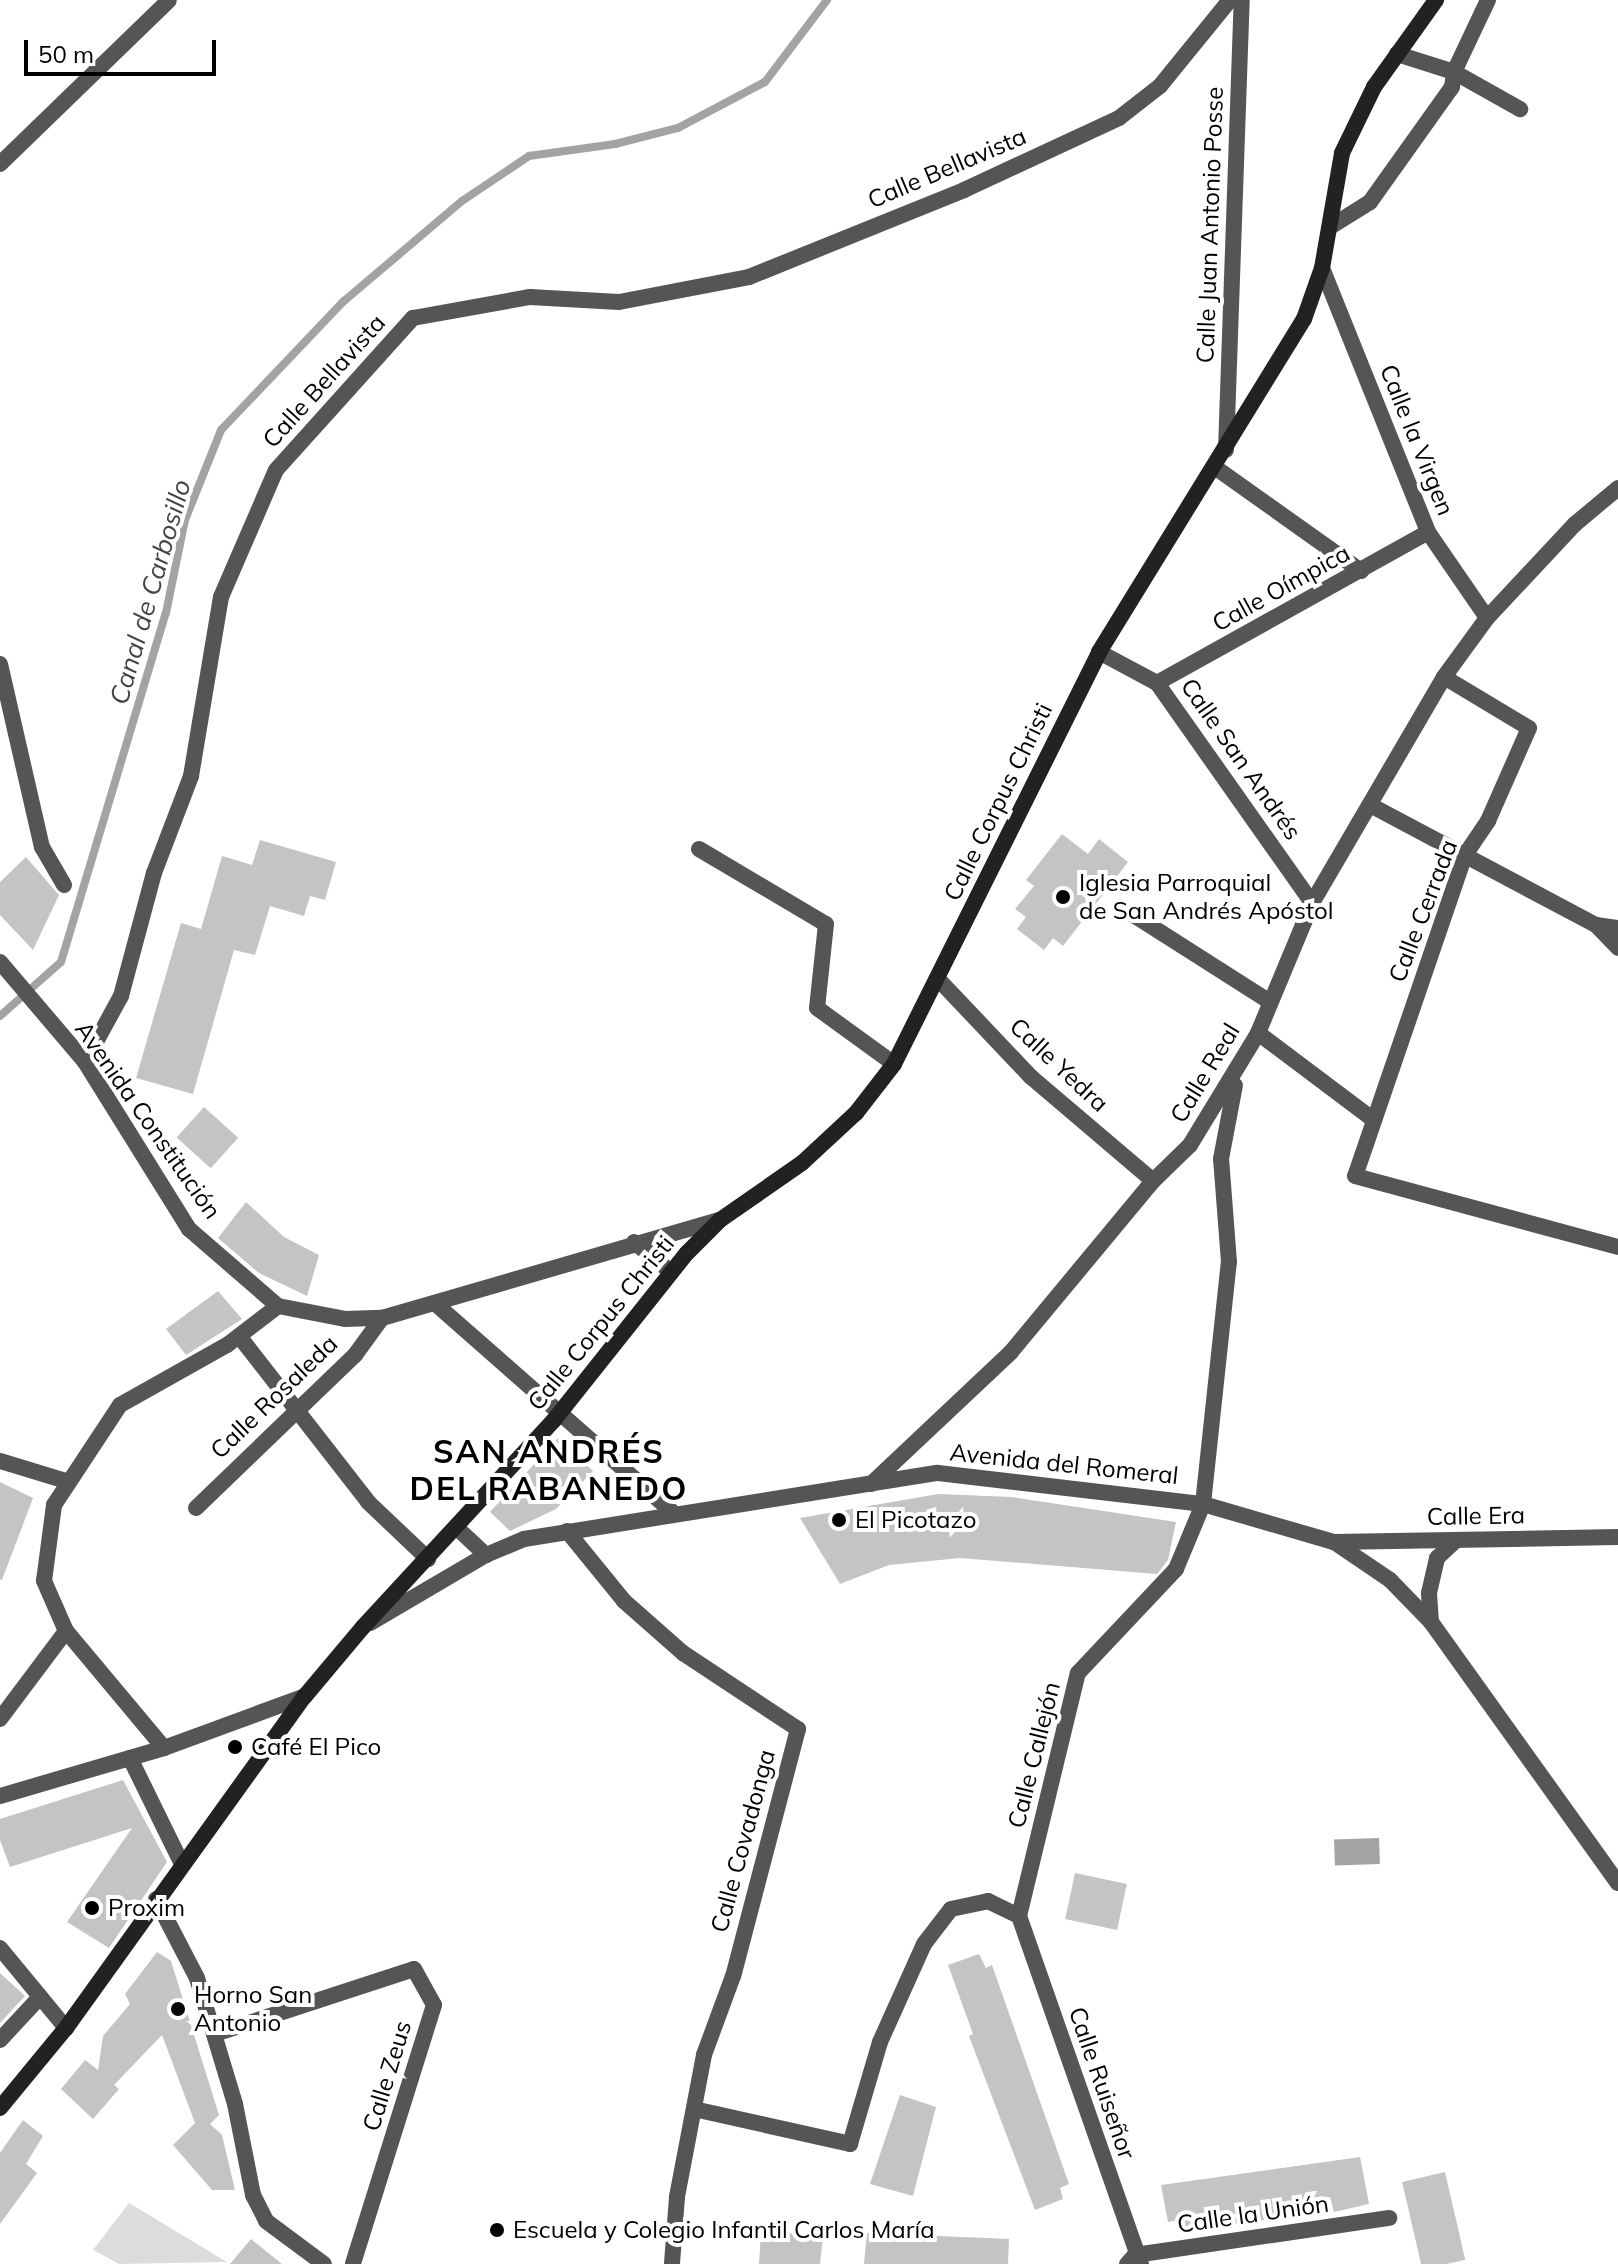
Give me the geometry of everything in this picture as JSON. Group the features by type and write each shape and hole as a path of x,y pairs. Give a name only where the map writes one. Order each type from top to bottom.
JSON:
{"main road":[{"name":"Calle Corpus Christi","path":"0,2108 66,2028 305,1696 363,1627 562,1410 671,1272 720,1220 802,1163 856,1113 894,1064 1099,652 1298,332 1322,268 1342,153 1397,54 1436,0"}],"street":[{"path":"0,164 169,0"},
{"name":"Calle Bellavista","path":"85,1062 121,996 154,873 191,776 221,597 276,470 413,318 530,297 619,302 749,277 964,190 1119,118 1160,86 1230,0"},
{"name":"Calle Juan Antonio Posse","path":"1226,452 1242,0"},
{"path":"1330,227 1370,202 1437,115 1488,0"},
{"path":"1397,54 1454,72 1520,109"},
{"name":"Calle la Virgen","path":"1322,268 1428,532 1487,618"},
{"path":"1216,468 1361,571"},
{"name":"Calle Real","path":"871,1484 1011,1352 1153,1181 1190,1145 1258,1033 1312,903 1372,806 1444,677 1487,618 1575,524 1618,488"},
{"name":"Calle Oímpica","path":"1157,683 1428,532"},
{"path":"1099,652 1157,683"},
{"path":"0,664 42,847 64,885"},
{"name":"Calle Cerrada","path":"1444,677 1529,728 1488,821 1465,855 1355,1176 1618,1247"},
{"name":"Calle San Andrés","path":"1157,683 1312,903"},
{"path":"1372,806 1596,925 1618,948"},
{"path":"699,849 826,924 817,1008 894,1064"},
{"path":"1121,907 1270,1002"},
{"path":"1596,925 1618,928"},
{"name":"Avenida Constitución","path":"0,962 85,1062 189,1229 278,1306 345,1319 382,1318 438,1306 634,1242 720,1220"},
{"name":"Calle Yedra","path":"938,979 1031,1077 1153,1181"},
{"path":"1258,1033 1374,1120"},
{"name":"Calle Callejón","path":"1019,1916 1078,1673 1176,1569 1203,1504 1229,1262 1221,1159 1237,1072"},
{"path":"634,1242 671,1272"},
{"path":"164,1748 66,1631 44,1581 54,1505 120,1405 239,1336 278,1306"},
{"path":"438,1306 562,1410 675,1514"},
{"name":"Calle Rosaleda","path":"196,1508 355,1355 382,1318"},
{"path":"239,1336 368,1502 428,1559"},
{"path":"0,1461 69,1482"},
{"name":"Avenida del Romeral","path":"363,1627 486,1555 524,1539 938,1473 1203,1504 1334,1542 1390,1580 1431,1622 1618,1883"},
{"path":"457,1528 486,1555"},
{"name":"Calle Covadonga","path":"567,1531 624,1601 683,1653 798,1729 733,1976 704,2055 677,2197 672,2264"},
{"name":"Calle Era","path":"1334,1542 1618,1537"},
{"path":"1431,1622 1429,1593 1437,1558 1456,1540"},
{"path":"0,1719 66,1631"},
{"path":"0,1796 164,1748 305,1696"},
{"path":"130,1758 182,1864"},
{"path":"156,1899 197,1978 215,2034 253,2195 266,2221 324,2264"},
{"path":"694,2109 850,2144 880,2042 924,1944 951,1909 988,1901 1019,1916"},
{"name":"Calle Ruiseñor","path":"1019,1916 1134,2261"},
{"path":"0,1948 66,2028"},
{"name":"Calle Zeus","path":"215,2034 414,1969 434,2005 353,2264"},
{"path":"0,2040 40,1997"},
{"name":"Calle la Unión","path":"1134,2261 1389,2218"}],"shaded area":[{"path":"1379,1838 1380,1864 1335,1866 1334,1840"},
{"path":"129,2203 227,2262 119,2264 93,2250"}],"building":[{"name":"Iglesia Parroquial de San Andrés Apóstol","path":"1062,834 1088,854 1099,839 1128,862 1063,946 1053,938 1044,950 1017,929 1026,917 1015,909 1034,886 1026,880"},
{"path":"260,840 336,862 325,900 310,896 304,916 270,906 255,955 234,950 193,1094 136,1078 181,923 201,929 222,856 252,865"},
{"path":"26,857 59,895 33,950 0,915 0,882"},
{"path":"204,1107 238,1138 211,1168 177,1137"},
{"path":"246,1202 284,1237 319,1255 307,1296 259,1273 218,1238"},
{"path":"218,1291 242,1319 186,1355 166,1329"},
{"path":"558,1438 593,1471 556,1509 510,1531 490,1512"},
{"path":"0,1482 33,1498 2,1580 0,1579"},
{"path":"938,1494 1011,1497 1176,1522 1168,1560 1157,1574 960,1558 889,1565 840,1584 800,1518"},
{"path":"123,1780 167,1862 109,1948 67,1922 132,1828 10,1867 0,1840 0,1819"},
{"path":"1075,1873 1127,1884 1117,1930 1065,1919"},
{"path":"157,1952 171,1961 219,2115 210,2124 222,2135 235,2190 212,2190 173,2145 195,2123 162,2035 114,2085 119,2089 93,2119 61,2089 85,2060 98,2070 103,2036 130,2004 125,1994"},
{"path":"979,1954 986,1968 992,1965 1069,2184 1060,2188 1063,2199 1035,2210 969,2036 973,2034 948,1965"},
{"path":"0,1973 25,1996 0,2023"},
{"path":"900,2095 936,2107 913,2196 870,2184"},
{"path":"23,2120 43,2136 26,2164 37,2173 0,2224 0,2153"},
{"path":"1360,2157 1369,2204 1334,2212 1330,2197 1286,2201 1289,2216 1186,2232 1184,2219 1168,2222 1161,2185"},
{"path":"1445,2172 1465,2260 1447,2264 1421,2264 1402,2182"},
{"path":"761,2231 823,2236 820,2264 759,2264"},
{"path":"867,2233 1009,2239 1008,2264 864,2264"},
{"path":"251,2239 282,2264 230,2264"}],"waterway":[{"name":"Canal de Carbosillo","path":"0,1016 61,962 166,613 185,520 221,430 344,301 462,201 529,156 615,144 678,128 765,82 827,0"}],"place":[{"name":"Iglesia Parroquial de San Andrés Apóstol","path":"1063,897"},
{"name":"El Picotazo","path":"839,1520"},
{"name":"Café El Pico","path":"235,1747"},
{"name":"Proxim","path":"92,1908"},
{"name":"Horno San Antonio","path":"178,2009"},
{"name":"Escuela y Colegio Infantil Carlos María","path":"497,2230"}],"district":[{"name":"SAN ANDRÉS DEL RABANEDO","path":"549,1470"}]}
